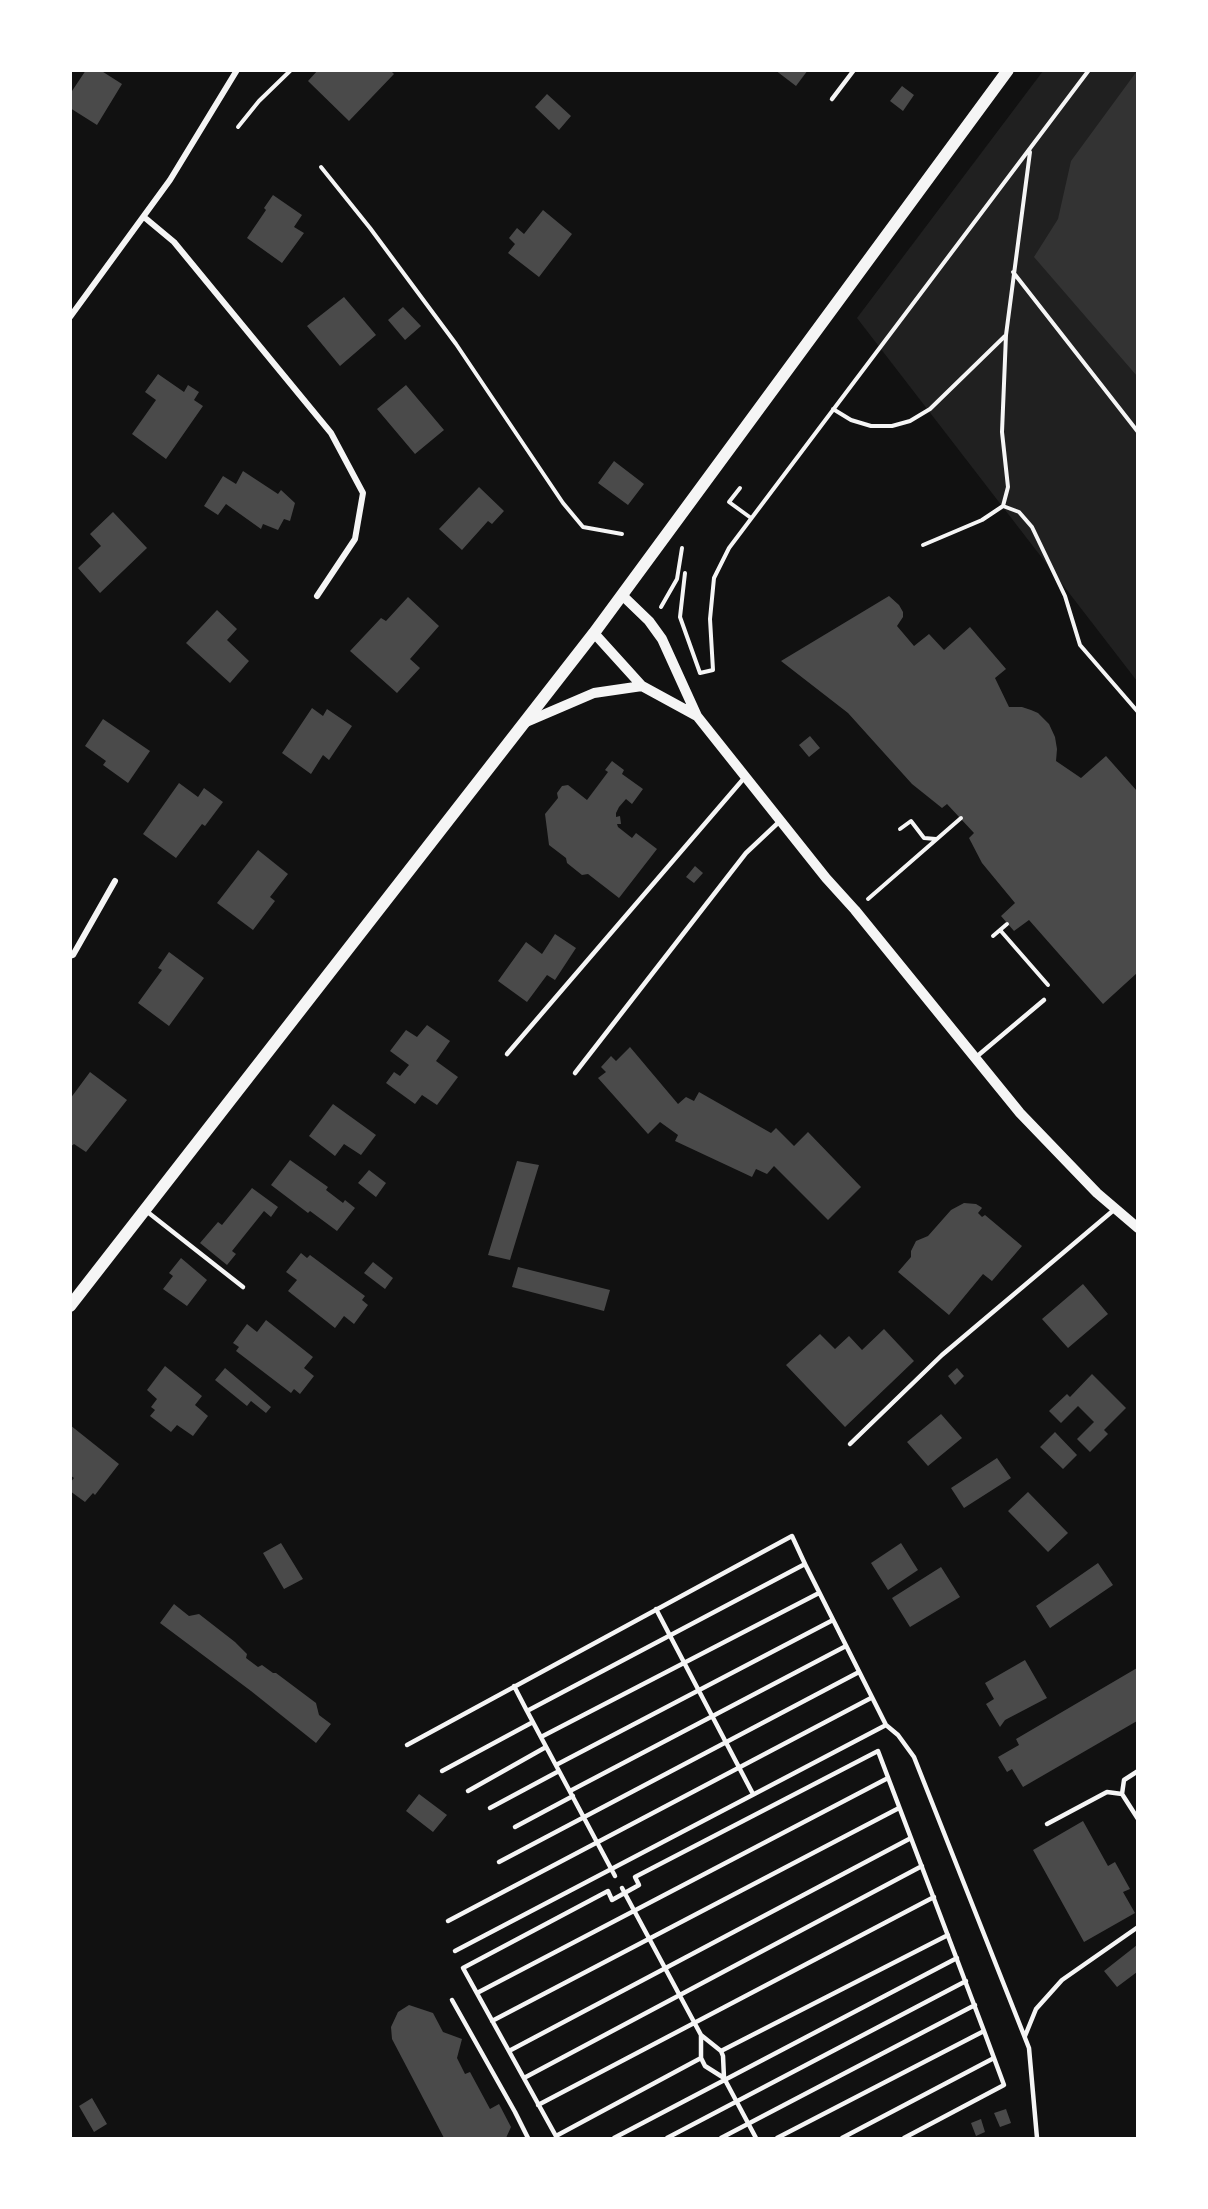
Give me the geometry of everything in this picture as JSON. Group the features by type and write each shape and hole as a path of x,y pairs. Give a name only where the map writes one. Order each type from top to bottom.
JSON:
{"main road":[{"path":"70,1306 594,633 1008,70"}],"street":[{"path":"70,317 170,180 237,70"},
{"path":"144,217 174,242 331,433 363,493 355,540 317,596"},
{"path":"622,596 649,621 662,639 697,716 780,821 1020,1113 1097,1193 1137,1228"},
{"path":"594,633 642,686 697,716"},
{"path":"524,723 594,693 642,686"},
{"path":"70,956 73,955 116,881"}],"lane":[{"path":"832,99 854,70"},
{"path":"507,1054 745,777"},
{"path":"575,1073 746,853 780,821"},
{"path":"974,1059 1044,1000"},
{"path":"850,1444 942,1355 1115,1209"},
{"path":"145,1210 243,1287"},
{"path":"407,1745 792,1536 885,1725 898,1735 914,1757 1029,2048 1037,2139"},
{"path":"527,1711 805,1563"},
{"path":"541,1737 819,1593"},
{"path":"656,1609 753,1794"},
{"path":"556,1765 833,1620"},
{"path":"515,1827 571,1793 846,1646"},
{"path":"499,1862 859,1672"},
{"path":"514,1686 615,1876"},
{"path":"448,1921 872,1698"},
{"path":"442,1772 533,1722"},
{"path":"455,1951 885,1725"},
{"path":"468,1791 546,1747"},
{"path":"701,2058 556,2137 463,1968 608,1891 612,1900 623,1890 639,1885 635,1877 878,1751 1004,2085 904,2139"},
{"path":"1137,1770 1124,1780 1122,1794 1137,1819"},
{"path":"490,1808 559,1771"},
{"path":"477,1993 888,1778"},
{"path":"1047,1824 1107,1792 1122,1794"},
{"path":"492,2021 899,1808"},
{"path":"509,2051 911,1839"},
{"path":"524,2078 922,1866"},
{"path":"623,1890 701,2035 721,2050 725,2079 756,2139"},
{"path":"538,2105 934,1898"},
{"path":"1024,2036 1036,2009 1062,1980 1137,1927"},
{"path":"721,2050 948,1935"},
{"path":"614,2139 957,1958"},
{"path":"667,2139 966,1981"},
{"path":"452,2000 528,2139"},
{"path":"721,2139 975,2005"},
{"path":"777,2139 984,2031"},
{"path":"701,2035 701,2058 705,2066 725,2079"},
{"path":"842,2139 994,2058"}],"path":[{"path":"238,127 259,101 291,70"},
{"path":"685,573 680,617 700,673 713,670 710,619 714,578 729,548 1089,70"},
{"path":"923,545 982,520 1003,506 1008,487 1002,432 1006,335 1030,149"},
{"path":"321,167 370,228 456,344 563,503 583,528 622,534"},
{"path":"1014,273 1137,432"},
{"path":"833,410 851,420 871,426 891,426 910,422 930,409 1006,335"},
{"path":"740,488 729,502 751,518"},
{"path":"1003,506 1019,512 1032,527 1065,596 1080,645 1137,712"},
{"path":"666,601 677,579 682,547"},
{"path":"865,901 961,819"},
{"path":"900,829 910,821 924,838 936,839"},
{"path":"993,936 1007,924"},
{"path":"1000,930 1052,989"}],"shaded area":[{"path":"1043,71 1137,71 1137,681 857,318"},
{"path":"1137,71 1137,376 1034,257 1058,219 1071,161"}],"building":[{"path":"86,70 100,70 122,84 97,125 70,108 70,94"},
{"path":"318,70 390,70 394,74 349,121 308,81"},
{"path":"775,70 808,70 796,86"},
{"path":"902,86 914,95 903,111 890,101"},
{"path":"547,94 571,116 559,130 535,107"},
{"path":"273,195 302,215 294,227 304,233 282,263 247,238"},
{"path":"543,210 572,234 539,277 508,253 515,244 509,238 517,228 524,234"},
{"path":"344,297 376,335 340,366 307,326"},
{"path":"403,307 421,326 405,340 388,320"},
{"path":"158,374 184,392 188,385 199,392 194,400 203,406 166,459 132,434 156,400 145,392"},
{"path":"406,385 444,430 415,454 377,409"},
{"path":"614,461 644,484 628,505 598,483"},
{"path":"243,471 278,494 281,490 295,503 290,521 284,519 278,530 263,524 261,529 226,504 218,515 204,506 223,476 236,484"},
{"path":"479,487 504,511 492,524 488,521 462,550 439,529"},
{"path":"113,512 147,548 100,593 78,568 101,546 90,534"},
{"path":"889,596 903,612 903,617 897,626 914,646 929,634 944,650 970,627 1006,669 995,678 1009,707 1031,710 1038,713 1049,724 1055,737 1056,761 1081,778 1106,756 1137,791 1137,973 1103,1004 1029,920 1014,931 1001,916 1015,903 982,863 969,838 974,833 947,804 942,808 912,784 848,713 781,661"},
{"path":"408,597 439,626 410,659 420,668 397,693 350,651 381,618 386,621"},
{"path":"217,610 237,629 227,640 249,661 230,683 186,643"},
{"path":"312,708 323,716 327,709 352,726 329,760 323,755 311,774 282,753"},
{"path":"103,719 150,751 128,783 103,765 106,761 85,746"},
{"path":"810,736 820,748 809,757 799,745"},
{"path":"612,761 624,770 622,774 643,789 632,804 626,799 619,807 616,817 620,816 621,824 617,824 618,827 632,838 636,833 657,849 619,898 588,874 582,875 567,863 566,858 549,845 545,814 558,798 557,793 562,786 568,785 587,800 608,772 605,770"},
{"path":"179,783 198,797 204,788 223,802 205,826 202,824 176,858 143,834"},
{"path":"258,850 288,874 270,897 275,901 253,930 217,903"},
{"path":"695,866 703,873 694,883 686,877"},
{"path":"555,934 576,948 555,980 547,975 527,1002 498,981 526,942 542,954"},
{"path":"169,952 204,978 169,1026 138,1003 162,970 158,968"},
{"path":"427,1025 450,1041 436,1061 458,1077 437,1105 422,1095 415,1104 386,1083 394,1072 400,1076 409,1065 390,1051 406,1030 417,1037"},
{"path":"630,1047 678,1104 686,1097 694,1101 699,1092 771,1133 776,1128 794,1146 808,1132 861,1187 828,1220 774,1166 767,1174 756,1169 752,1177 675,1141 678,1135 660,1122 648,1134 598,1078 606,1072 601,1067 611,1056 616,1061"},
{"path":"90,1072 127,1100 86,1152 74,1144 70,1147 70,1099"},
{"path":"333,1104 376,1135 361,1155 344,1144 335,1156 309,1136"},
{"path":"290,1160 328,1187 326,1190 343,1203 345,1200 355,1208 337,1231 310,1211 308,1213 271,1185"},
{"path":"517,1161 539,1165 510,1260 488,1255"},
{"path":"369,1170 386,1183 376,1197 358,1183"},
{"path":"252,1188 278,1207 271,1217 264,1211 232,1251 236,1254 227,1265 200,1243 218,1222 222,1225"},
{"path":"964,1203 981,1207 978,1213 982,1217 985,1215 1022,1246 992,1281 983,1274 949,1315 898,1272 911,1257 916,1241 928,1236 951,1210"},
{"path":"301,1253 307,1258 310,1255 365,1296 362,1300 368,1305 354,1324 344,1316 335,1328 288,1291 297,1280 286,1272"},
{"path":"181,1258 207,1280 187,1306 163,1289 173,1276 169,1273"},
{"path":"373,1262 393,1278 385,1289 364,1273"},
{"path":"518,1267 610,1290 604,1311 512,1287"},
{"path":"1083,1284 1108,1314 1068,1348 1042,1319"},
{"path":"266,1320 313,1357 304,1368 314,1376 300,1394 294,1389 291,1393 236,1351 239,1347 233,1343 247,1324 257,1332"},
{"path":"884,1329 914,1361 845,1427 786,1365 820,1334 835,1349 849,1336 862,1350"},
{"path":"165,1366 202,1396 195,1405 208,1416 193,1436 177,1425 171,1432 150,1416 155,1410 151,1407 157,1399 147,1390"},
{"path":"225,1368 271,1407 266,1413 251,1401 247,1406 215,1380"},
{"path":"957,1368 964,1376 955,1385 948,1376"},
{"path":"1092,1374 1126,1408 1104,1430 1108,1434 1090,1452 1077,1439 1094,1422 1078,1406 1061,1423 1049,1411 1067,1394 1070,1397"},
{"path":"941,1414 962,1438 928,1466 907,1442"},
{"path":"70,1425 119,1464 95,1495 93,1493 85,1502 70,1491 70,1483 74,1478 70,1475"},
{"path":"1055,1432 1077,1455 1063,1469 1040,1447"},
{"path":"997,1458 1011,1478 964,1508 951,1488"},
{"path":"1028,1492 1068,1533 1048,1552 1008,1511"},
{"path":"281,1543 303,1579 284,1589 263,1553"},
{"path":"901,1543 918,1570 888,1590 871,1563"},
{"path":"1098,1563 1113,1585 1050,1628 1036,1606"},
{"path":"941,1567 960,1597 910,1627 892,1598"},
{"path":"174,1604 189,1616 199,1614 235,1642 247,1654 246,1658 258,1667 262,1665 276,1673 316,1703 319,1715 331,1724 316,1743 160,1623"},
{"path":"1025,1660 1047,1698 1005,1720 1000,1727 986,1704 994,1699 985,1683"},
{"path":"1137,1668 1137,1721 1023,1787 1012,1769 1007,1772 998,1757 1019,1745 1016,1739"},
{"path":"419,1794 447,1815 433,1832 406,1811"},
{"path":"1083,1821 1108,1866 1115,1862 1130,1889 1123,1892 1135,1913 1084,1942 1033,1850"},
{"path":"1137,1945 1137,1972 1117,1987 1104,1971"},
{"path":"409,2005 433,2013 443,2032 462,2039 457,2058 465,2074 470,2072 490,2109 499,2104 511,2127 506,2138 444,2138 392,2039 391,2027 398,2012"},
{"path":"92,2098 107,2124 94,2132 79,2106"},
{"path":"1006,2109 1011,2123 1000,2127 994,2113"},
{"path":"981,2119 985,2132 976,2136 971,2123"}]}
